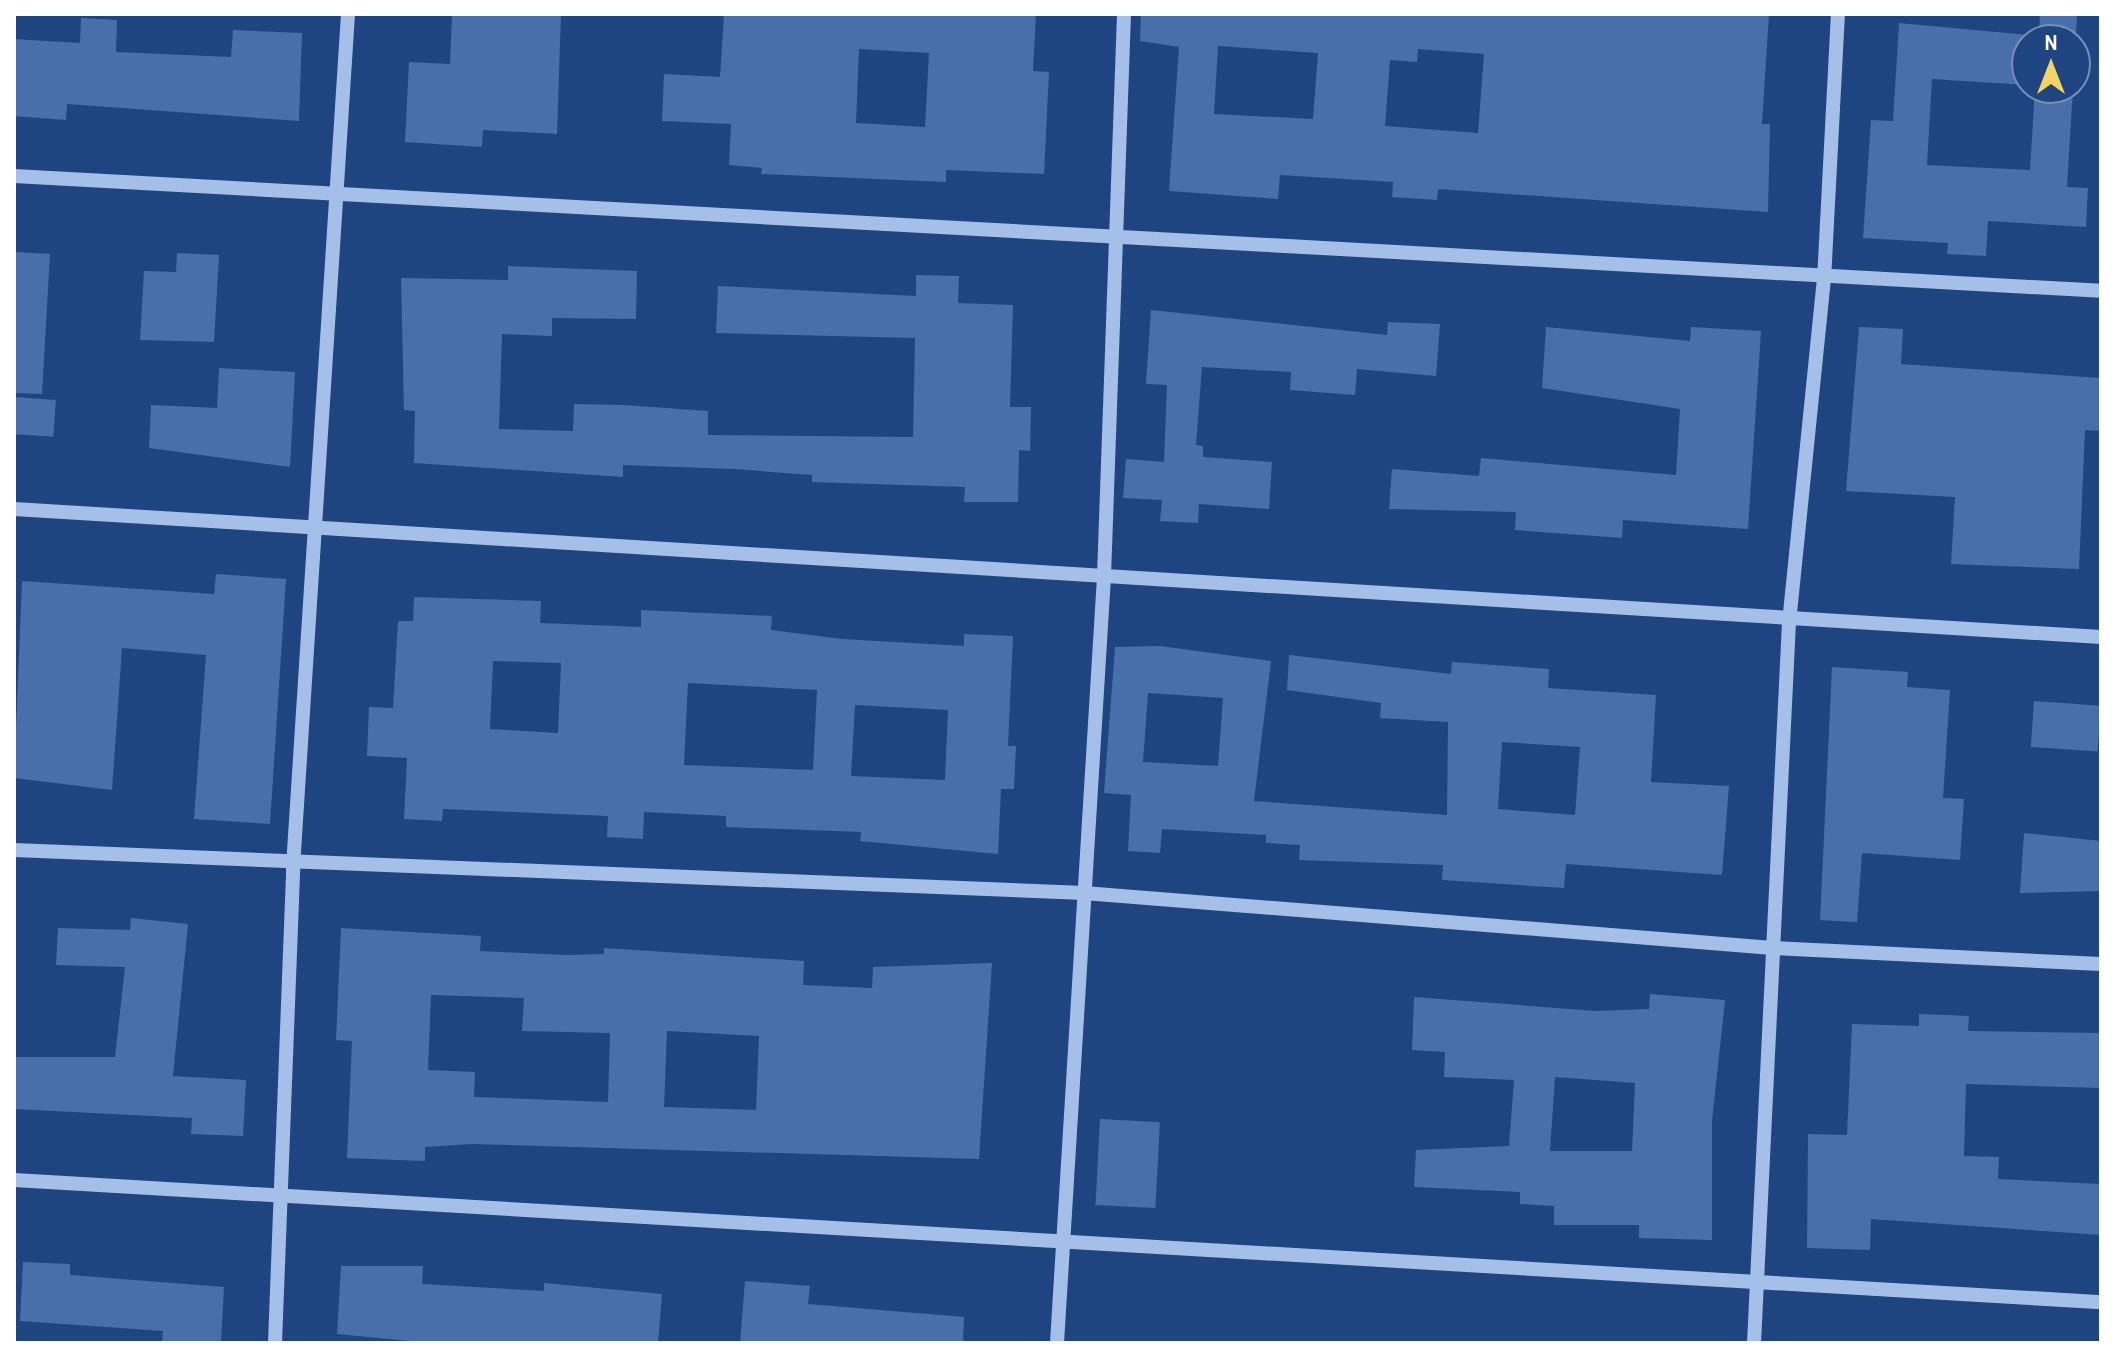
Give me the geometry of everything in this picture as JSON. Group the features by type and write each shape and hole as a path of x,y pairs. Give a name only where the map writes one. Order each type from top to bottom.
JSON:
{"street":[{"path":"275,1343 293,867 348,14"},
{"path":"1057,1343 1067,1240 1104,576 1120,239 1124,14"},
{"path":"1754,1343 1789,623 1824,280 1838,14"},
{"path":"14,176 336,192 1824,280 2101,291"},
{"path":"14,509 317,525 1789,623 2101,637"},
{"path":"14,850 293,867 1084,893 1773,948 2101,964"},
{"path":"14,1180 281,1199 1757,1277 2101,1302"}],"building":[{"path":"452,14 561,14 557,134 483,130 482,147 405,142 409,62 450,64"},
{"path":"724,14 1036,14 1033,71 1049,72 1044,174 946,170 946,182 761,174 762,168 729,165 731,124 662,121 664,74 720,77","holes":["859,49 929,53 925,127 856,123"]},
{"path":"1141,14 1769,14 1762,124 1770,124 1768,212 1438,189 1437,200 1392,197 1393,182 1280,175 1278,199 1169,191 1179,47 1140,41","holes":["1218,46 1318,53 1313,119 1214,114","1418,49 1484,54 1478,133 1385,126 1390,60 1417,62"]},
{"path":"2040,14 2077,16 2077,24 2040,24"},
{"path":"81,18 117,20 116,52 231,57 233,30 302,33 299,121 67,104 66,120 14,116 14,39 80,43"},
{"path":"1899,23 2011,33 2011,84 1932,79 1927,165 2030,170 2034,104 2072,104 2067,187 2088,188 2086,227 1988,221 1986,256 1947,254 1948,243 1863,238 1871,120 1893,121"},
{"path":"14,252 50,254 42,394 14,393"},
{"path":"177,253 219,255 214,342 140,340 144,271 176,272"},
{"path":"508,266 637,271 636,319 552,318 552,336 502,334 499,429 573,431 574,404 624,405 708,411 708,435 913,437 915,338 716,333 718,286 916,296 916,275 959,276 958,303 1013,305 1010,407 1031,407 1030,451 1019,450 1018,502 964,502 965,487 812,482 812,475 734,469 623,465 623,477 414,463 415,411 404,410 401,278 508,280"},
{"path":"1151,310 1387,335 1388,322 1440,324 1436,376 1357,369 1355,395 1290,390 1291,372 1202,367 1196,445 1203,446 1203,457 1272,462 1269,509 1199,504 1198,523 1160,521 1162,500 1123,498 1126,459 1164,462 1167,385 1146,384"},
{"path":"1546,327 1690,341 1691,327 1761,331 1748,529 1623,520 1622,538 1515,530 1516,512 1389,509 1392,469 1479,476 1481,458 1676,475 1680,409 1542,388"},
{"path":"1859,327 1903,329 1901,364 2101,378 2101,431 2085,430 2079,569 1951,564 1955,497 1846,491"},
{"path":"219,368 295,372 290,467 149,448 151,405 217,408"},
{"path":"14,397 56,400 53,437 14,434"},
{"path":"216,574 286,579 270,824 194,819 206,655 122,648 112,790 14,778 22,581 214,594"},
{"path":"414,597 541,601 540,623 641,627 641,610 772,616 771,630 842,639 964,646 964,634 1013,636 1008,746 1016,746 1014,789 1001,789 998,854 860,841 861,832 726,827 726,816 644,812 643,839 607,837 608,816 443,809 442,821 404,819 407,758 367,756 369,707 393,708 398,621 413,621","holes":["493,661 561,663 558,733 490,729","688,683 817,690 813,770 684,765","855,705 948,710 945,780 851,776"]},
{"path":"1160,646 1271,661 1254,801 1447,815 1448,722 1380,718 1381,703 1287,690 1289,655 1451,674 1452,662 1549,669 1548,688 1656,695 1651,782 1729,786 1722,875 1566,864 1564,888 1442,880 1443,865 1299,860 1300,845 1266,843 1266,835 1162,829 1160,853 1128,851 1131,795 1104,793 1115,647","holes":["1148,693 1223,698 1218,766 1143,762","1502,742 1580,747 1575,815 1498,809"]},
{"path":"1832,667 1908,672 1907,687 1950,690 1943,798 1964,799 1960,860 1862,853 1857,922 1820,920"},
{"path":"2034,701 2101,706 2098,752 2031,747"},
{"path":"2024,833 2101,841 2101,891 2020,893"},
{"path":"131,918 188,924 173,1076 246,1080 243,1136 191,1134 192,1118 14,1109 14,1057 115,1057 125,967 56,965 58,928 130,930"},
{"path":"341,928 481,936 480,951 565,955 604,954 604,948 804,961 803,985 872,988 873,967 992,963 979,1159 472,1144 425,1147 425,1161 347,1158 352,1041 336,1040","holes":["431,995 524,998 522,1031 610,1033 608,1102 474,1097 475,1072 428,1070","667,1031 759,1036 756,1110 664,1107"]},
{"path":"1650,994 1725,1000 1712,1121 1712,1240 1639,1238 1639,1225 1554,1225 1554,1206 1520,1204 1520,1192 1414,1187 1416,1150 1509,1146 1514,1080 1444,1077 1445,1052 1412,1050 1414,997 1596,1011 1649,1009","holes":["1555,1077 1635,1083 1632,1151 1550,1151"]},
{"path":"1919,1014 1969,1016 1968,1031 2101,1033 2101,1088 1966,1084 1964,1156 1999,1157 1998,1179 2101,1184 2101,1235 1871,1219 1870,1250 1807,1248 1808,1134 1847,1135 1852,1024 1919,1026"},
{"path":"1100,1119 1160,1122 1155,1208 1095,1205"},
{"path":"23,1262 70,1264 70,1275 224,1287 221,1343 162,1343 163,1331 20,1321"},
{"path":"341,1266 423,1266 422,1284 544,1291 544,1283 662,1294 658,1343 430,1343 337,1334"},
{"path":"745,1281 810,1286 808,1304 964,1317 963,1343 740,1343"}]}
